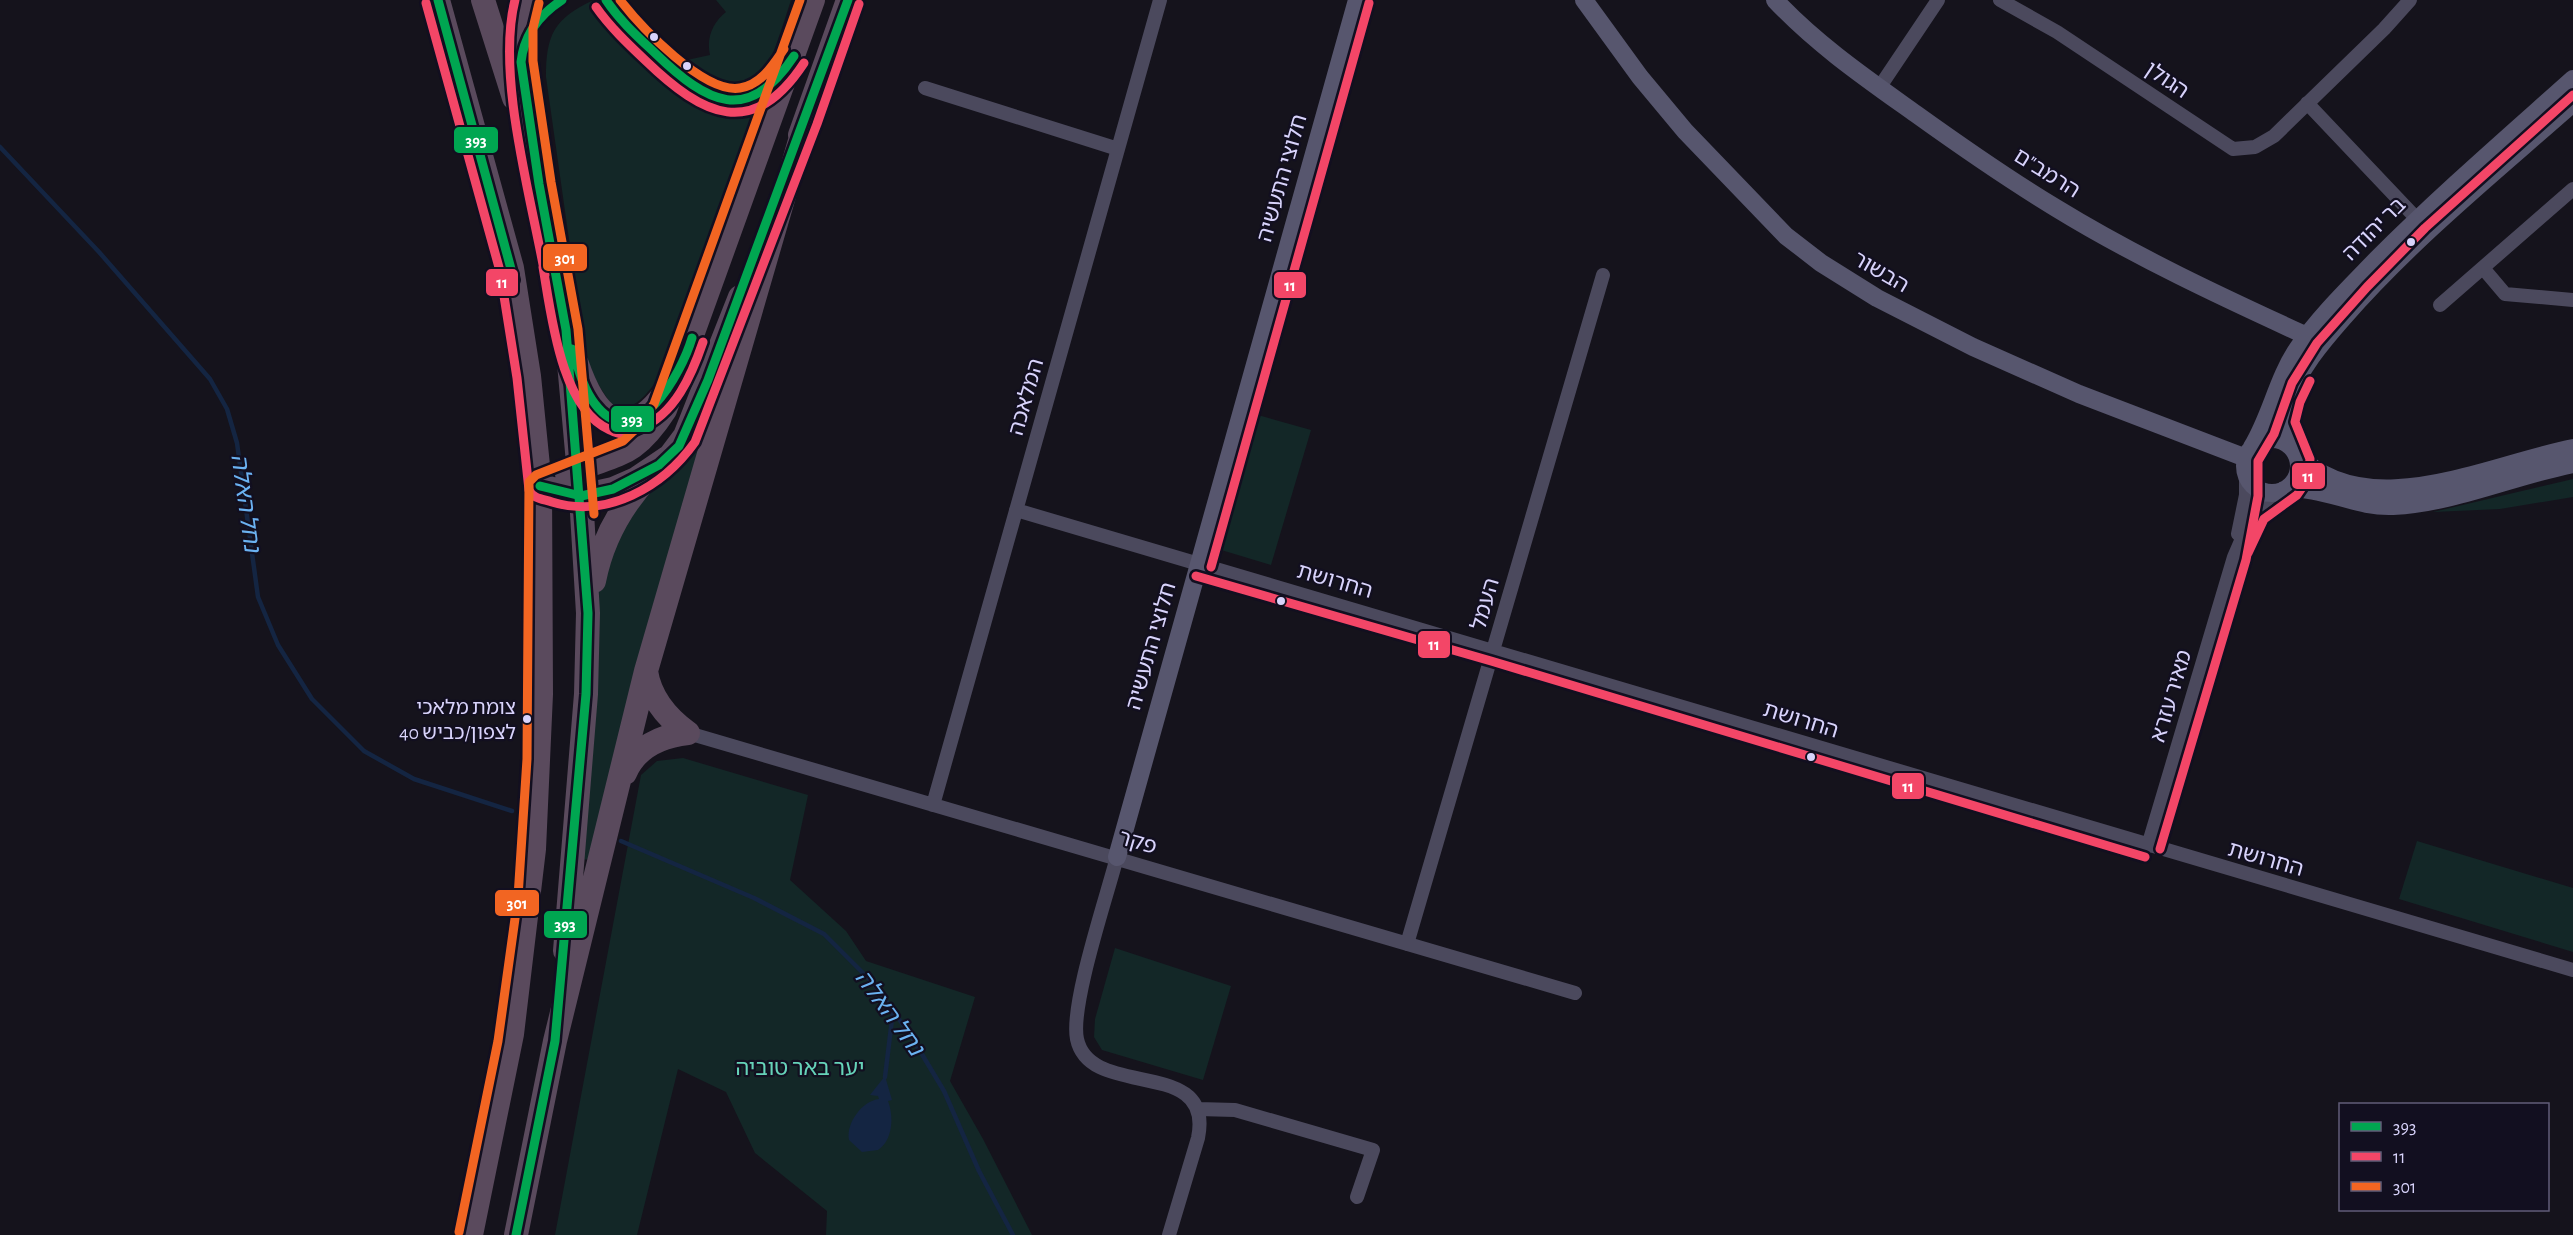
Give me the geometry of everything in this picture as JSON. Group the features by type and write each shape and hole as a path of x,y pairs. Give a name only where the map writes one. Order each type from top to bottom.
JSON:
{"highway":[{"path":"438,0 512,268 529,376 540,486 541,694 534,849 512,1034 471,1235"},
{"path":"483,0 539,184"},
{"path":"527,0 521,27 521,62 539,184 566,330 579,468 588,613 586,694 572,873 555,1041"},
{"path":"540,486 579,468 618,457 639,442 665,410 813,0"},
{"path":"588,613 596,567 607,534 623,507 659,465 679,446 685,436 806,120 848,0"},
{"path":"516,1235 555,1041 645,671 806,120"},
{"path":"566,330 591,398 612,420 630,422 650,409 681,370"},
{"path":"540,486 581,496 614,489 659,465"},
{"path":"645,671 648,686 662,709 688,733"},
{"path":"616,791 628,764 639,752 667,735 688,733"}],"street":[{"name":"המלאכה","path":"933,805 1160,0"},
{"name":"חלוצי התעשיה","path":"1198,1109 1181,1089 1102,1068 1081,1052 1077,1038 1077,1009 1117,857 1357,0"},
{"name":"הבשור","path":"1584,0 1640,77 1685,131 1786,236 1821,263 1877,298 1973,347 2079,394 2248,460"},
{"name":"הרמב\"ם","path":"1775,0 1825,46 1879,88 1965,149 2057,209 2201,287 2312,343"},
{"path":"1879,88 1938,0"},
{"name":"הגולן","path":"2000,0 2056,32 2233,149 2255,147 2274,136 2384,30 2410,0"},
{"name":"בר יהודה","path":"2292,448 2283,421 2287,402 2312,343 2358,279 2417,219 2573,79"},
{"path":"925,88 1118,150"},
{"path":"2307,103 2417,219"},
{"name":"בר יהודה","path":"2248,460 2263,429 2281,378 2312,343 2429,230 2573,103"},
{"path":"2440,305 2573,189"},
{"path":"2483,268 2505,294 2573,300"},
{"name":"העמל","path":"1407,944 1603,275"},
{"path":"2573,448 2420,486 2391,489 2353,485 2323,474 2309,466 2292,448 2274,439 2258,442 2248,460 2258,489 2279,491 2299,487 2367,505 2406,505 2573,464"},
{"path":"2279,491 2291,485 2298,469 2292,448"},
{"name":"מאיר עזרא","path":"2148,846 2234,557 2246,495 2248,460"},
{"name":"מאיר עזרא","path":"2234,557 2254,511 2279,491"},
{"name":"החרושת","path":"1016,510 1494,649 2148,846 2573,970"},
{"name":"פקר","path":"688,733 1575,993"},
{"path":"1169,1235 1201,1125 1198,1109 1235,1110 1373,1150 1357,1197"}],"green space":[{"path":"594,0 658,68 696,99 715,108 733,111 764,101 662,372 642,398 629,407 621,408 613,407 592,375 585,352 546,77 548,50 555,30 570,14"},
{"path":"716,0 791,0 768,65 757,81 745,90 729,92 710,82 687,60 710,55 709,43 712,31 717,21 726,12"},
{"path":"727,371 592,859 579,860 597,596 612,537"},
{"path":"1258,415 1311,430 1271,565 1218,549"},
{"path":"2573,479 2573,497 2500,509 2433,512"},
{"name":"יער באר טוביה","path":"683,758 808,795 790,880 846,931 866,961 975,997 950,1081 983,1139 1032,1235 826,1235 827,1211 755,1153 726,1092 678,1069 637,1235 555,1235 641,775 657,761"},
{"path":"2417,841 2573,888 2573,952 2399,899"},
{"path":"1115,948 1231,986 1203,1080 1102,1050 1094,1037 1095,1019"}],"water":[{"path":"885,1076 892,1100 888,1101 891,1128 883,1146 878,1150 862,1152 849,1140 850,1127 861,1108 879,1099 878,1096 870,1095"}],"waterway":[{"name":"נחל האלה","path":"0,147 99,252 210,379 227,409 237,443 258,597 278,645 312,699 364,751 414,779 512,811"},
{"name":"נחל האלה","path":"621,841 754,898 824,934 874,984 911,1036 944,1091 979,1171 1013,1235"},
{"path":"885,1077 893,1011"}],"transit line":[{"name":"393","path":"438,0 514,280"},
{"name":"11","path":"515,0 510,30 512,99 524,173 545,275"},
{"name":"393","path":"516,1235 555,1041 586,694 588,613 566,330 539,184 521,62 525,43 534,26 546,12 562,0"},
{"name":"393","path":"606,0 617,15 675,71 710,95 727,100 744,99 760,92 777,78 794,56"},
{"name":"301","path":"620,0 674,56 709,81 725,87 740,88 754,83 766,73 784,49"},
{"name":"301","path":"459,1232 498,1041 518,897 527,759 529,482 536,475 623,441 641,424 654,404 800,0"},
{"name":"393","path":"540,486 581,496 613,489 659,465 679,446 708,380 848,0"},
{"name":"11","path":"426,3 500,271 517,378 529,490 539,498 573,506 593,506 632,495 667,473 695,442 817,124 859,4"},
{"name":"301","path":"539,3 533,28 533,61 551,182 578,329 594,514"},
{"name":"11","path":"1211,567 1369,3"},
{"name":"11","path":"596,7 619,35 667,80 708,106 727,112 747,111 766,103 785,88 804,63"},
{"name":"11","path":"2160,849 2246,560 2258,496 2258,461 2274,434 2292,383 2317,343 2367,287 2425,228 2573,95"},
{"name":"11","path":"543,267 555,334 569,382 593,419 613,431 623,434 630,432 663,414 687,380 703,342"},
{"name":"393","path":"572,349 584,385 595,404 611,418 626,421 641,416 668,388 687,353 692,338"},
{"name":"11","path":"2248,553 2264,519 2297,495 2308,479 2310,459 2295,422 2300,402 2310,381"},
{"name":"11","path":"1196,576 1491,661 2145,857"}],"place":[{"name":"צומת מלאכי לצפון/כביש 40","path":"527,719"}]}
